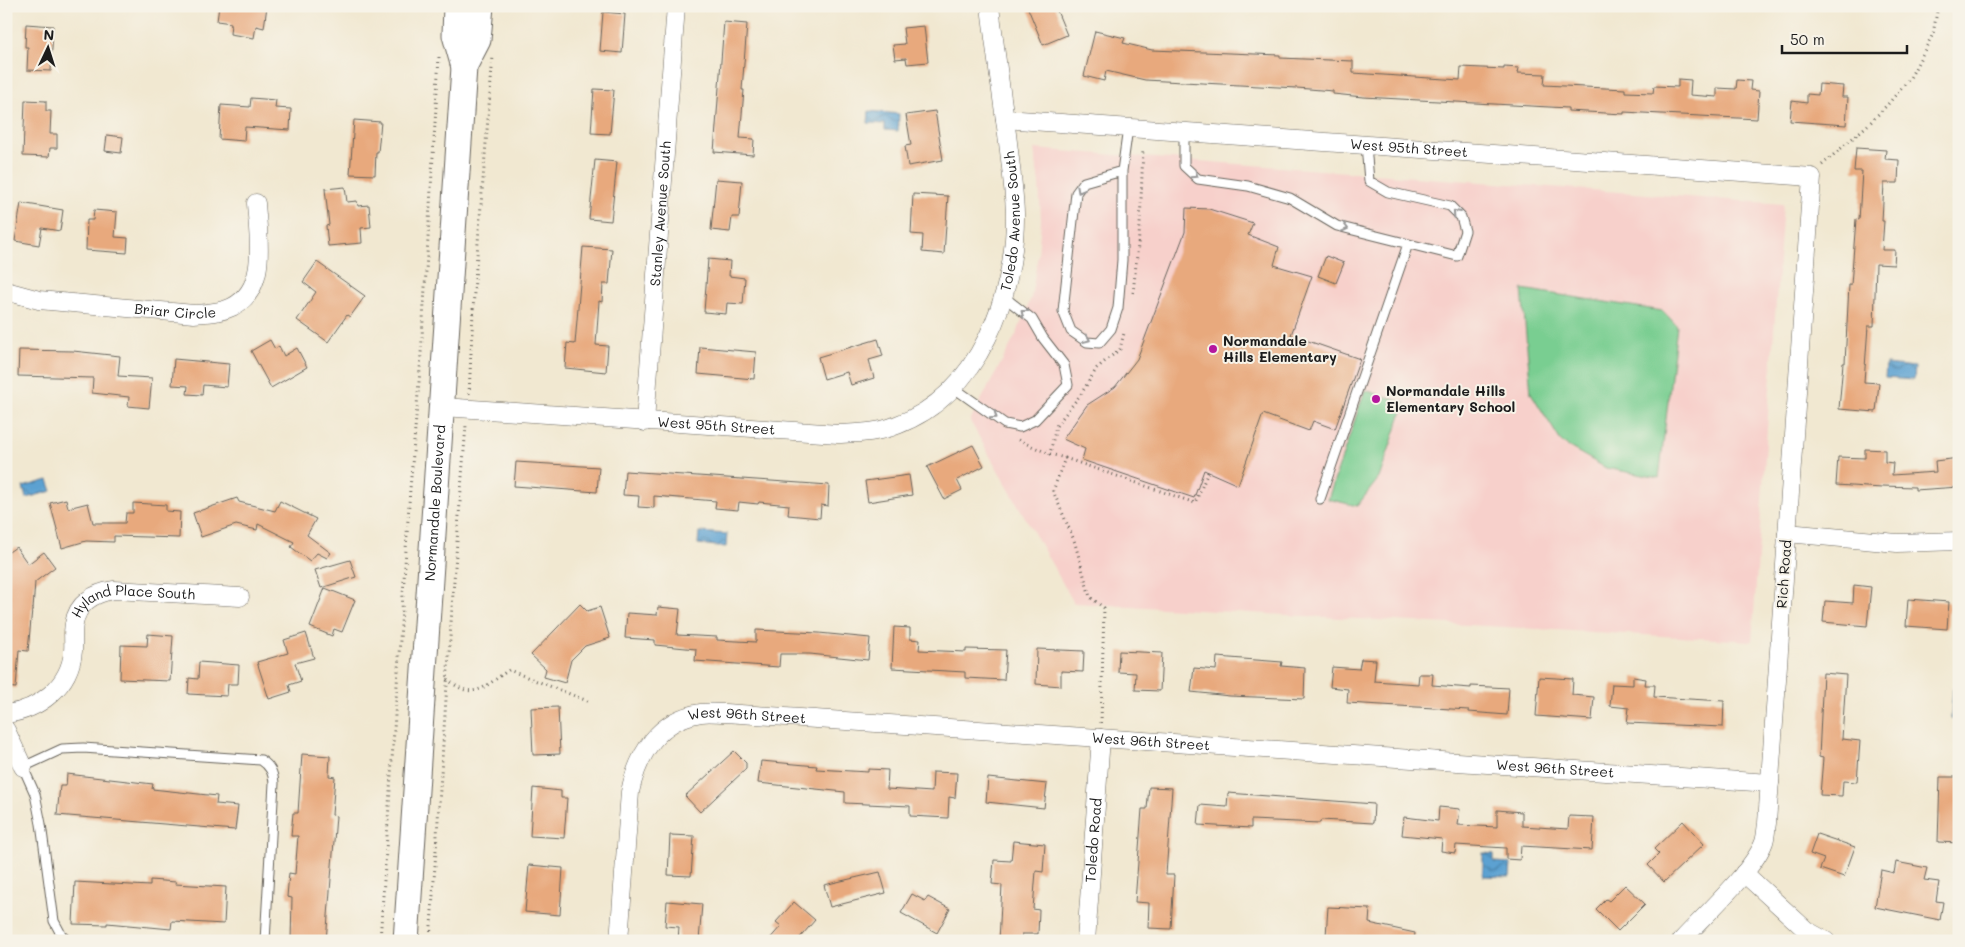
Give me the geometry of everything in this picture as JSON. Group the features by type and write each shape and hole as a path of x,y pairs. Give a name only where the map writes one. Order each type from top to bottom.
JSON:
{"main road":[{"name":"Normandale Boulevard","path":"406,941 443,407 464,67 455,35 456,6"},
{"name":"Normandale Boulevard","path":"464,67 478,40 481,6"}],"street":[{"name":"Stanley Avenue South","path":"645,422 676,6"},
{"name":"Toledo Avenue South","path":"969,370 990,334 1003,296 1012,255 1015,214 990,6"},
{"name":"West 95th Street","path":"1005,119 1810,177"},
{"name":"Rich Road","path":"1681,941 1744,873 1755,859 1764,842 1770,783 1810,177"},
{"name":"Briar Circle","path":"6,291 39,300 194,314 226,310 233,307 246,296 255,282 259,265 256,203"},
{"name":"West 95th Street","path":"443,407 838,434 868,433 897,426 926,412 954,388 969,370"},
{"path":"1787,533 1897,543 1959,541"},
{"name":"Hyland Place South","path":"6,714 20,712 39,704 55,690 67,672 73,652 74,625 78,610 87,599 100,592 114,590 240,597"},
{"name":"West 96th Street","path":"619,941 630,792 634,771 643,752 658,735 677,720 700,713 725,713 1770,783"},
{"path":"6,730 23,767"},
{"name":"Toledo Road","path":"1086,941 1100,738"},
{"path":"1744,873 1806,930 1826,941"}],"lane":[{"path":"1122,171 1084,182 1076,193 1063,311 1071,331 1087,342 1099,342 1111,329 1118,308 1122,260 1122,171 1128,128"},
{"path":"1184,132 1184,166 1198,180 1248,186 1290,198 1337,226 1457,256 1465,231 1461,217 1450,206 1388,192 1369,181 1366,145"},
{"path":"1320,499 1408,244"},
{"path":"954,388 1005,424 1020,427 1035,420 1068,385 1064,365 1043,338 1032,319 1003,296"},
{"path":"68,941 62,936 54,921 35,794 23,767 62,749 83,748 260,760 268,765 273,774 274,783 265,941"}],"path":[{"path":"1810,177 1870,123 1910,78 1933,34 1938,6"},
{"path":"380,941 421,351 439,53"},
{"path":"430,941 447,678 468,409 474,292 493,54"},
{"path":"1065,458 1195,503 1208,472"},
{"path":"1060,471 1053,491 1074,540 1090,597 1104,608 1100,738"},
{"path":"447,678 462,690 468,691 488,686 509,670 590,702"}],"shaded area":[{"name":"Normandale Hills Elementary School","path":"1034,149 1783,204 1752,641 1074,603 970,421 1016,335 1031,298 1041,220 1039,183"}],"green space":[{"path":"1522,289 1663,311 1677,326 1659,478 1606,468 1562,443 1531,393"},
{"path":"1365,390 1405,403 1379,478 1357,506 1328,499"}],"water":[{"path":"869,111 899,114 898,131 885,130 885,124 868,123"},
{"path":"1886,364 1915,367 1914,380 1885,378"},
{"path":"48,480 52,491 26,498 23,487"},
{"path":"699,532 727,534 726,547 698,544"},
{"path":"1953,689 1959,689 1959,719 1951,718"},
{"path":"1483,853 1494,854 1494,862 1511,863 1510,877 1483,876"}],"building":[{"path":"219,6 267,6 264,28 256,26 254,38 230,34 231,23 217,21"},
{"path":"1027,6 1055,6 1067,35 1043,45"},
{"path":"603,12 625,14 622,53 600,51"},
{"path":"724,22 747,24 740,138 754,139 753,155 714,152"},
{"path":"26,24 53,26 51,71 27,70"},
{"path":"924,26 928,62 907,64 906,58 895,59 893,45 905,44 903,28"},
{"path":"1095,31 1125,38 1123,43 1152,50 1280,55 1280,58 1353,61 1353,73 1460,80 1461,67 1504,69 1504,67 1519,68 1518,73 1545,74 1544,85 1625,89 1625,92 1653,93 1654,86 1678,87 1678,79 1691,80 1690,95 1717,97 1717,88 1736,89 1737,80 1751,81 1750,90 1759,91 1757,119 1568,111 1568,108 1363,97 1333,94 1333,91 1297,88 1145,80 1106,71 1104,81 1084,76"},
{"path":"1819,84 1843,86 1842,97 1848,97 1846,125 1790,121 1792,101 1807,103 1807,94 1818,95"},
{"path":"594,89 614,90 610,134 591,133"},
{"path":"251,98 276,100 275,108 291,109 290,130 245,127 244,141 219,139 221,105 250,107"},
{"path":"25,100 46,101 46,111 51,111 50,134 57,134 57,148 50,148 49,157 23,156"},
{"path":"935,111 943,160 908,166 905,146 911,145 906,115"},
{"path":"354,120 381,122 378,152 376,152 375,175 350,174"},
{"path":"107,135 123,137 121,153 105,151"},
{"path":"1856,148 1886,150 1885,159 1899,160 1898,183 1884,183 1882,221 1884,221 1882,250 1895,250 1894,265 1876,264 1874,326 1868,326 1864,382 1879,383 1876,412 1839,409 1843,363 1845,363 1849,285 1851,285 1856,219 1859,220 1862,171 1854,171"},
{"path":"595,160 617,162 611,221 589,219"},
{"path":"716,179 742,181 739,217 732,217 730,232 711,230"},
{"path":"345,187 347,202 357,201 358,206 369,205 371,227 361,228 362,243 328,246 326,226 329,225 325,189"},
{"path":"913,194 948,196 944,254 922,252 923,235 911,234"},
{"path":"21,203 63,210 60,231 42,228 39,245 15,241"},
{"name":"Normandale Hills Elementary","path":"1186,208 1209,209 1253,223 1248,235 1279,247 1274,265 1312,276 1291,335 1360,359 1335,429 1313,421 1309,431 1263,414 1238,485 1204,470 1194,498 1082,460 1085,449 1063,439 1087,405 1115,387 1137,359 1185,232"},
{"path":"94,210 117,212 115,237 128,238 127,253 86,250 87,220 93,220"},
{"path":"583,247 612,249 609,284 603,284 602,302 599,301 596,345 608,346 606,372 565,368 567,343 575,344"},
{"path":"1326,256 1344,263 1336,283 1318,276"},
{"path":"708,259 730,261 729,276 745,278 743,304 727,303 726,314 704,312"},
{"path":"317,262 365,296 350,317 347,315 328,342 297,320 316,292 303,282"},
{"path":"878,339 883,356 869,360 874,378 851,385 847,372 824,379 818,357"},
{"path":"270,340 275,349 279,346 284,356 297,348 307,367 271,388 251,351"},
{"path":"700,347 756,352 754,379 698,374"},
{"path":"19,350 73,351 120,356 118,376 152,378 149,408 128,406 129,397 92,393 93,378 18,376"},
{"path":"174,359 229,364 227,387 203,385 202,395 187,394 188,386 172,385"},
{"path":"973,445 984,466 957,480 962,490 944,499 927,467"},
{"path":"1865,449 1885,450 1885,462 1893,463 1892,475 1936,472 1935,461 1959,458 1959,487 1915,490 1915,487 1882,486 1882,488 1836,485 1838,457 1865,458"},
{"path":"516,462 599,467 597,492 514,486"},
{"path":"625,471 829,485 828,506 821,505 820,518 788,515 789,505 759,502 758,504 739,502 738,510 715,508 716,501 654,496 654,508 638,507 639,496 623,495"},
{"path":"909,475 912,495 868,502 865,481"},
{"path":"237,498 239,502 275,511 280,501 316,519 307,535 331,553 327,558 317,553 310,561 291,547 294,542 258,524 257,530 236,525 201,537 193,513"},
{"path":"66,499 68,508 88,503 93,523 125,523 126,513 133,513 133,503 166,505 166,511 180,512 179,538 114,536 114,542 86,541 62,548 50,503"},
{"path":"16,547 28,564 44,552 55,567 35,582 28,651 19,650 16,688 6,687 6,554"},
{"path":"350,560 356,577 321,588 315,570"},
{"path":"1854,585 1871,587 1867,626 1823,622 1825,601 1853,603"},
{"path":"325,588 355,600 342,632 334,629 332,636 310,627"},
{"path":"1908,599 1949,602 1947,629 1906,626"},
{"path":"580,604 587,611 600,607 610,638 585,646 571,660 565,683 544,677 546,669 531,655"},
{"path":"658,607 680,609 677,635 717,637 717,640 756,642 756,630 870,638 868,660 810,654 780,654 779,667 695,661 696,649 655,645 655,640 625,638 627,613 657,615"},
{"path":"894,627 910,628 910,639 920,640 919,650 966,652 966,649 1006,650 1004,680 965,678 965,672 892,668"},
{"path":"306,633 314,658 295,663 301,681 289,685 291,692 269,699 257,662 288,653 284,640"},
{"path":"148,634 173,636 170,681 120,679 121,645 147,646"},
{"path":"1037,649 1084,651 1083,672 1061,671 1061,686 1036,684"},
{"path":"1119,651 1162,653 1160,691 1135,690 1136,673 1118,672"},
{"path":"1217,657 1282,662 1281,666 1305,668 1304,699 1230,696 1191,692 1194,668 1216,670"},
{"path":"1361,659 1376,660 1374,681 1418,684 1419,674 1433,674 1432,685 1509,688 1507,715 1469,712 1469,710 1347,703 1348,689 1330,687 1332,667 1359,669"},
{"path":"199,662 239,665 238,684 228,684 227,696 188,694 189,678 198,679"},
{"path":"1823,673 1846,675 1842,739 1860,741 1857,782 1843,781 1842,796 1820,795 1823,758 1819,757"},
{"path":"1539,677 1573,679 1572,695 1594,697 1592,720 1536,716"},
{"path":"1633,677 1646,679 1645,685 1655,685 1654,697 1724,701 1723,727 1627,723 1629,708 1610,706 1612,684 1633,685"},
{"path":"558,707 560,754 533,755 531,708"},
{"path":"734,751 746,763 746,769 700,812 685,796"},
{"path":"302,754 330,756 329,776 335,777 332,815 336,816 326,941 291,941 292,898 287,897 289,873 295,874 298,836 291,836 293,813 298,813"},
{"path":"761,761 817,766 816,769 868,772 868,769 888,770 887,789 932,792 933,772 957,773 955,798 949,797 948,818 910,816 910,806 845,803 845,792 758,783"},
{"path":"67,774 153,784 152,789 217,796 216,804 238,806 235,830 57,815 60,786 66,786"},
{"path":"1940,777 1959,777 1959,843 1938,842"},
{"path":"988,778 1047,784 1044,808 986,802"},
{"path":"1149,787 1172,788 1166,875 1174,875 1171,929 1148,928 1149,903 1135,902 1142,809 1147,809"},
{"path":"533,788 561,791 561,798 567,798 564,838 530,836"},
{"path":"1228,793 1374,804 1373,823 1321,820 1320,823 1251,820 1251,828 1198,825 1200,805 1227,807"},
{"path":"1439,807 1460,809 1458,825 1497,827 1497,810 1522,812 1522,826 1568,829 1569,816 1594,817 1592,850 1521,846 1520,860 1506,859 1506,848 1456,845 1455,853 1441,851 1442,839 1402,835 1404,817 1438,821"},
{"path":"1683,821 1704,844 1664,882 1648,865 1659,854 1654,849"},
{"path":"1817,834 1855,847 1844,877 1820,869 1824,859 1810,854"},
{"path":"670,835 694,836 691,876 668,875"},
{"path":"1013,841 1045,844 1043,872 1036,871 1033,909 1039,910 1038,934 1022,934 1022,941 999,941 1002,885 992,884 994,860 1011,861"},
{"path":"1896,862 1927,868 1924,880 1939,882 1936,901 1943,902 1940,920 1875,907 1881,870 1894,873"},
{"path":"529,865 563,868 560,915 525,912"},
{"path":"880,872 886,893 830,907 824,885"},
{"path":"150,880 176,882 175,884 226,887 224,924 172,921 171,929 107,923 107,925 73,924 75,882 150,886"},
{"path":"1625,885 1645,904 1618,931 1596,909 1606,899 1609,901"},
{"path":"912,894 925,901 928,897 950,909 937,933 901,913"},
{"path":"667,901 702,904 699,941 678,941 679,927 665,926"},
{"path":"794,902 815,920 797,941 768,941 781,926 776,922"},
{"path":"1328,907 1370,909 1369,923 1415,933 1414,941 1326,936"}],"place":[{"name":"Normandale Hills Elementary","path":"1213,349"},
{"name":"Normandale Hills Elementary School","path":"1376,399"}]}
